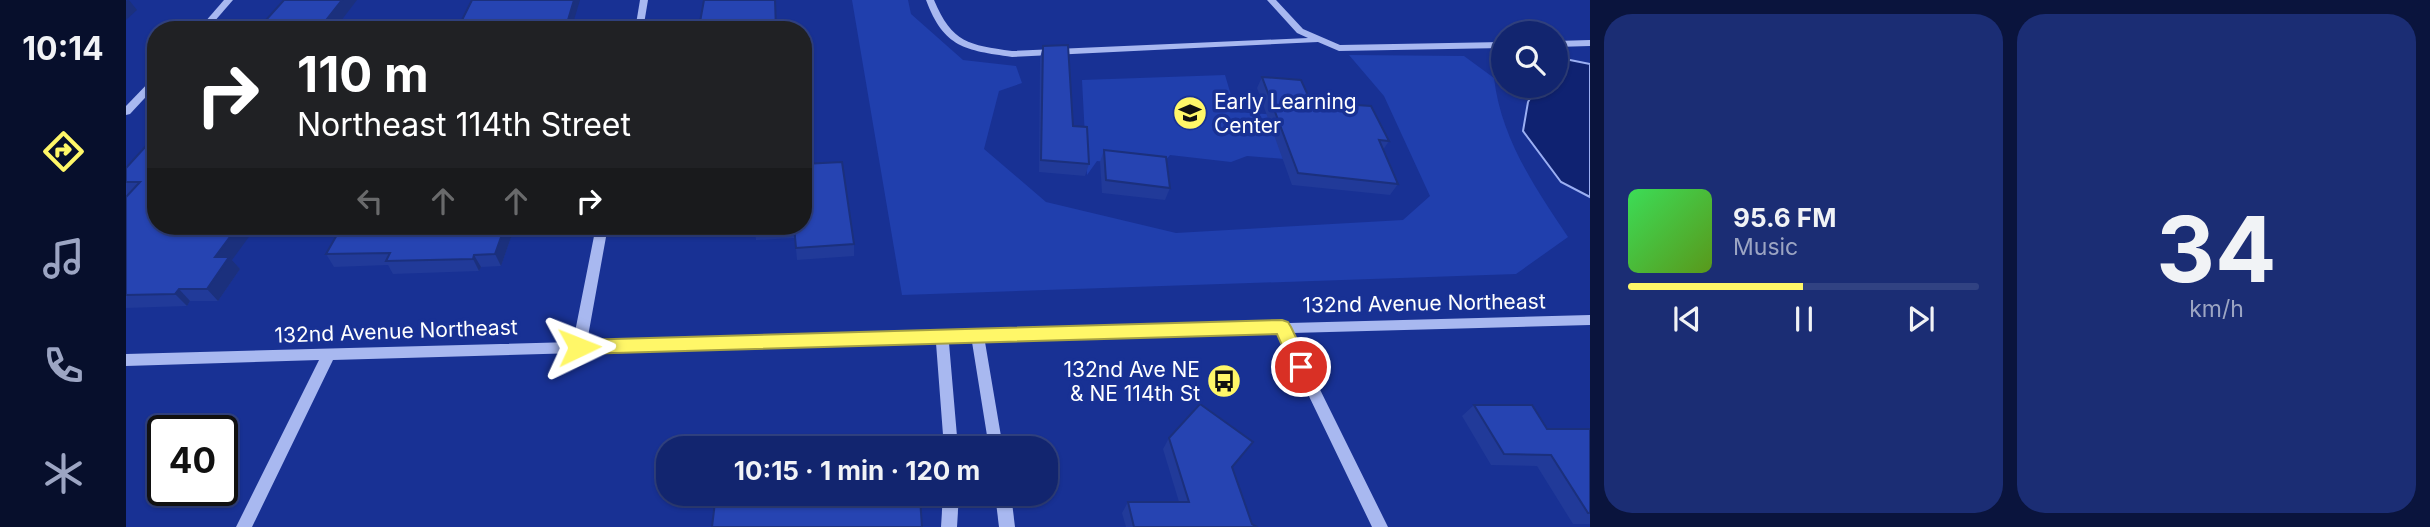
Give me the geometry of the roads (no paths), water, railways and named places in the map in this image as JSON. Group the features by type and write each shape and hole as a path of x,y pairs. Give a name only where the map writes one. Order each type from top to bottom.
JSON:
{"street":[{"path":"210,21 229,0"},
{"path":"640,21 644,0"},
{"path":"930,0 946,34 957,42 985,51 1012,54 1317,40"},
{"path":"1271,0 1300,31 1339,48 1491,45"},
{"path":"1568,44 1589,43"},
{"path":"126,113 147,90"},
{"path":"579,347 600,235"},
{"name":"132nd Avenue Northeast","path":"126,360 1590,320"},
{"path":"1282,327 1380,527"},
{"path":"977,335 994,436"},
{"path":"942,336 950,436"},
{"path":"244,527 329,354"},
{"path":"949,527 950,506"},
{"path":"1004,506 1007,527"}],"place":[{"name":"Early Learning Center","path":"1190,113"},
{"name":"132nd Ave NE & NE 114th St","path":"1224,381"}]}
